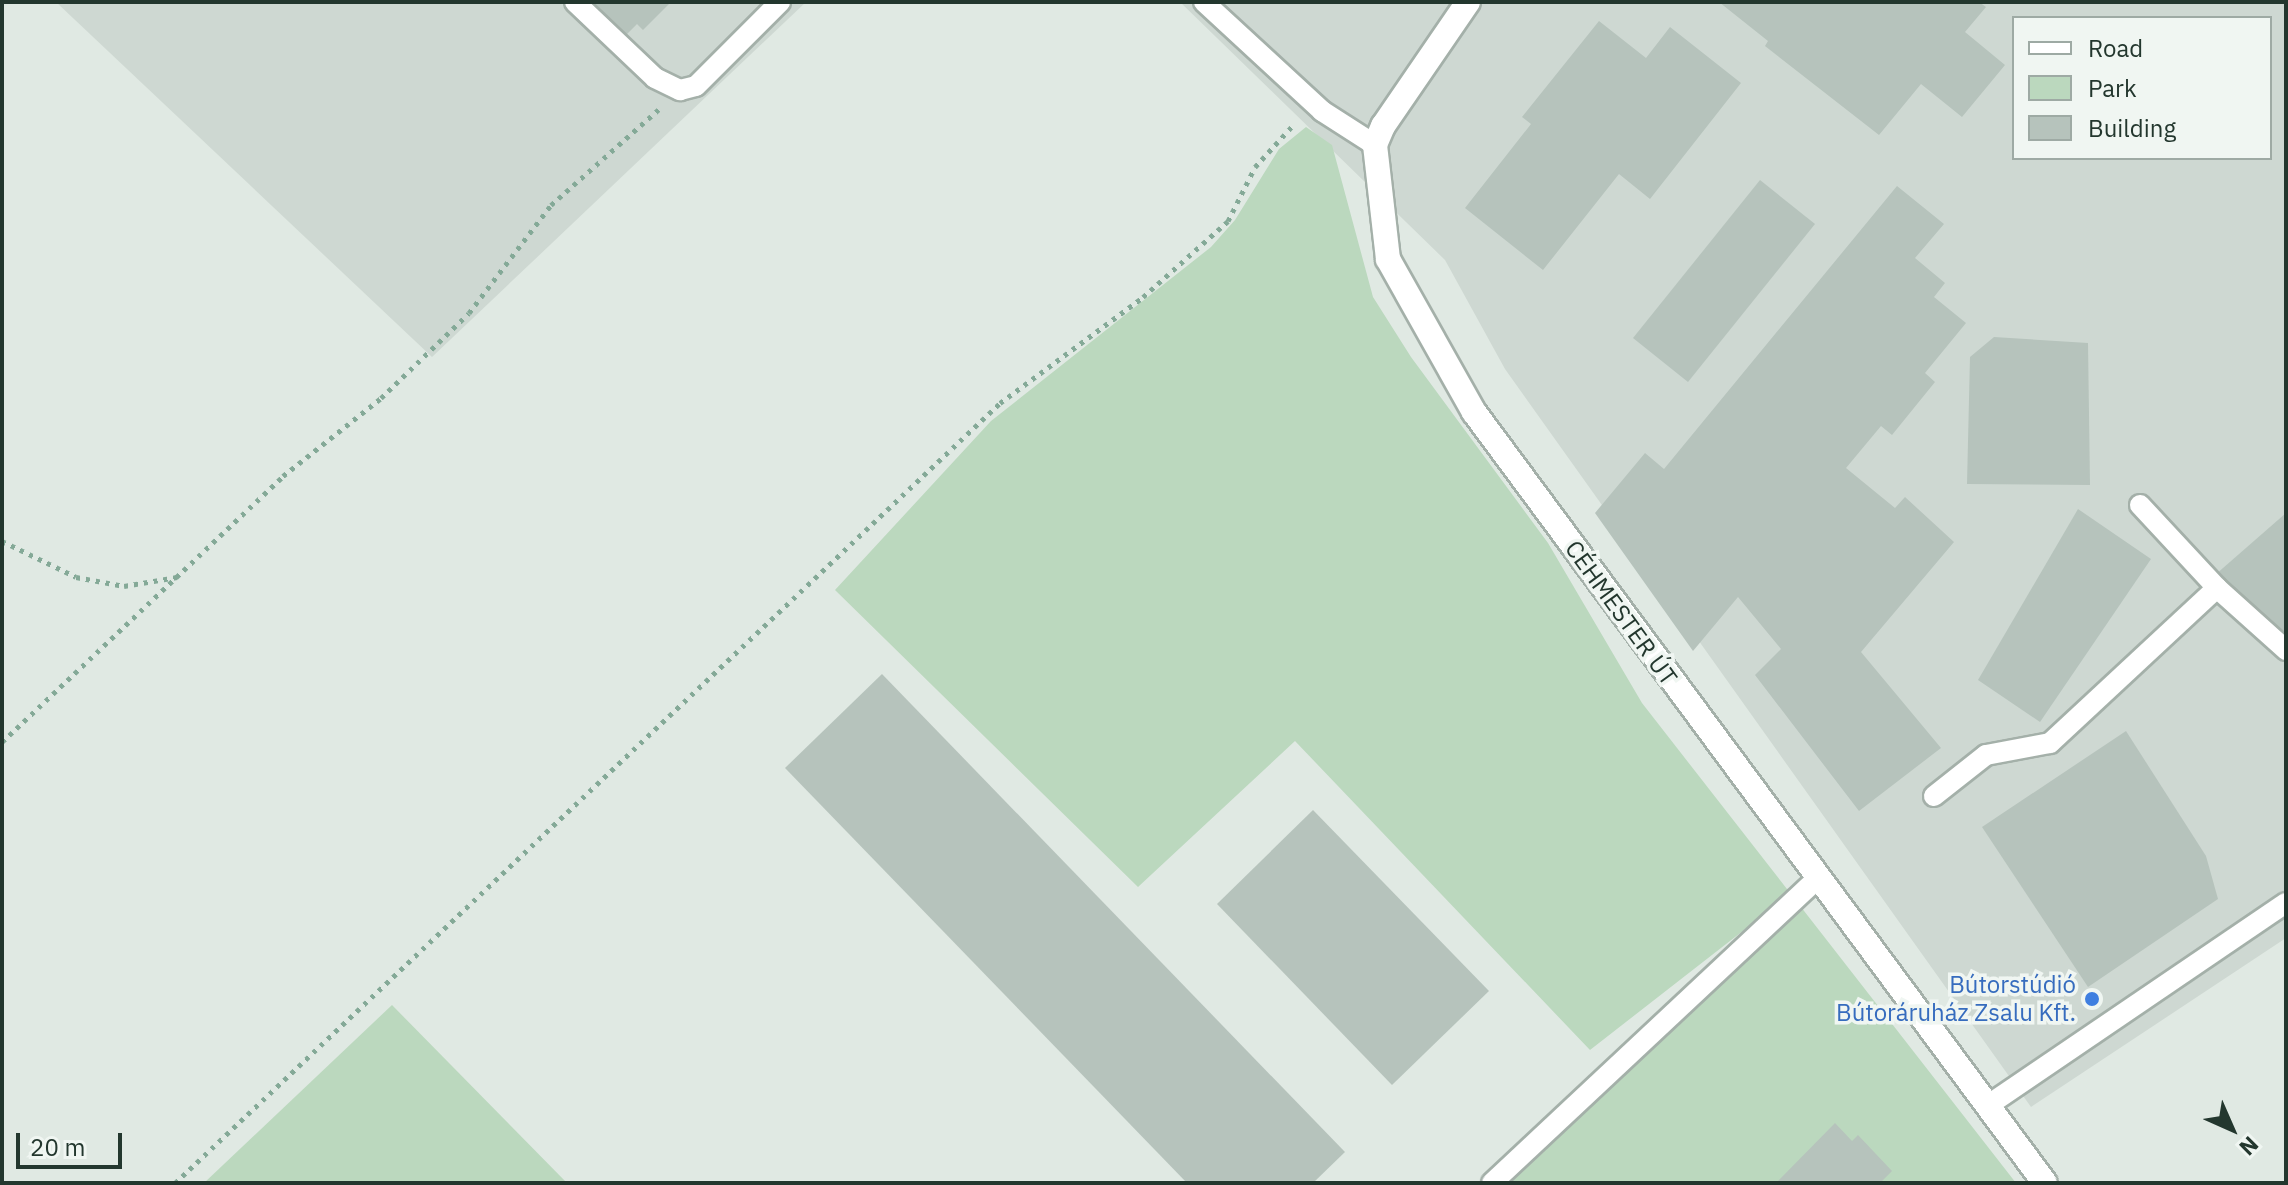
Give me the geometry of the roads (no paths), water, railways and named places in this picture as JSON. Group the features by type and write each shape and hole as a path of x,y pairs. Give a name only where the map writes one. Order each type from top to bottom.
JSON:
{"street":[{"path":"1375,145 1383,126 1468,2"},
{"name":"CÉHMESTER ÚT","path":"1375,145 1388,259 1474,412 2045,1183"}],"lane":[{"path":"575,2 655,78 680,90 696,86 780,2"},
{"path":"1204,2 1313,103 1375,145"},
{"path":"2140,505 2217,588 2286,650"},
{"path":"1934,796 1986,755 2050,743 2217,588"},
{"path":"1492,1183 1817,879"},
{"path":"1987,1106 2286,903"}],"place":[{"name":"Bútorstúdió Bútoráruház Zsalu Kft.","path":"2092,999"}]}
